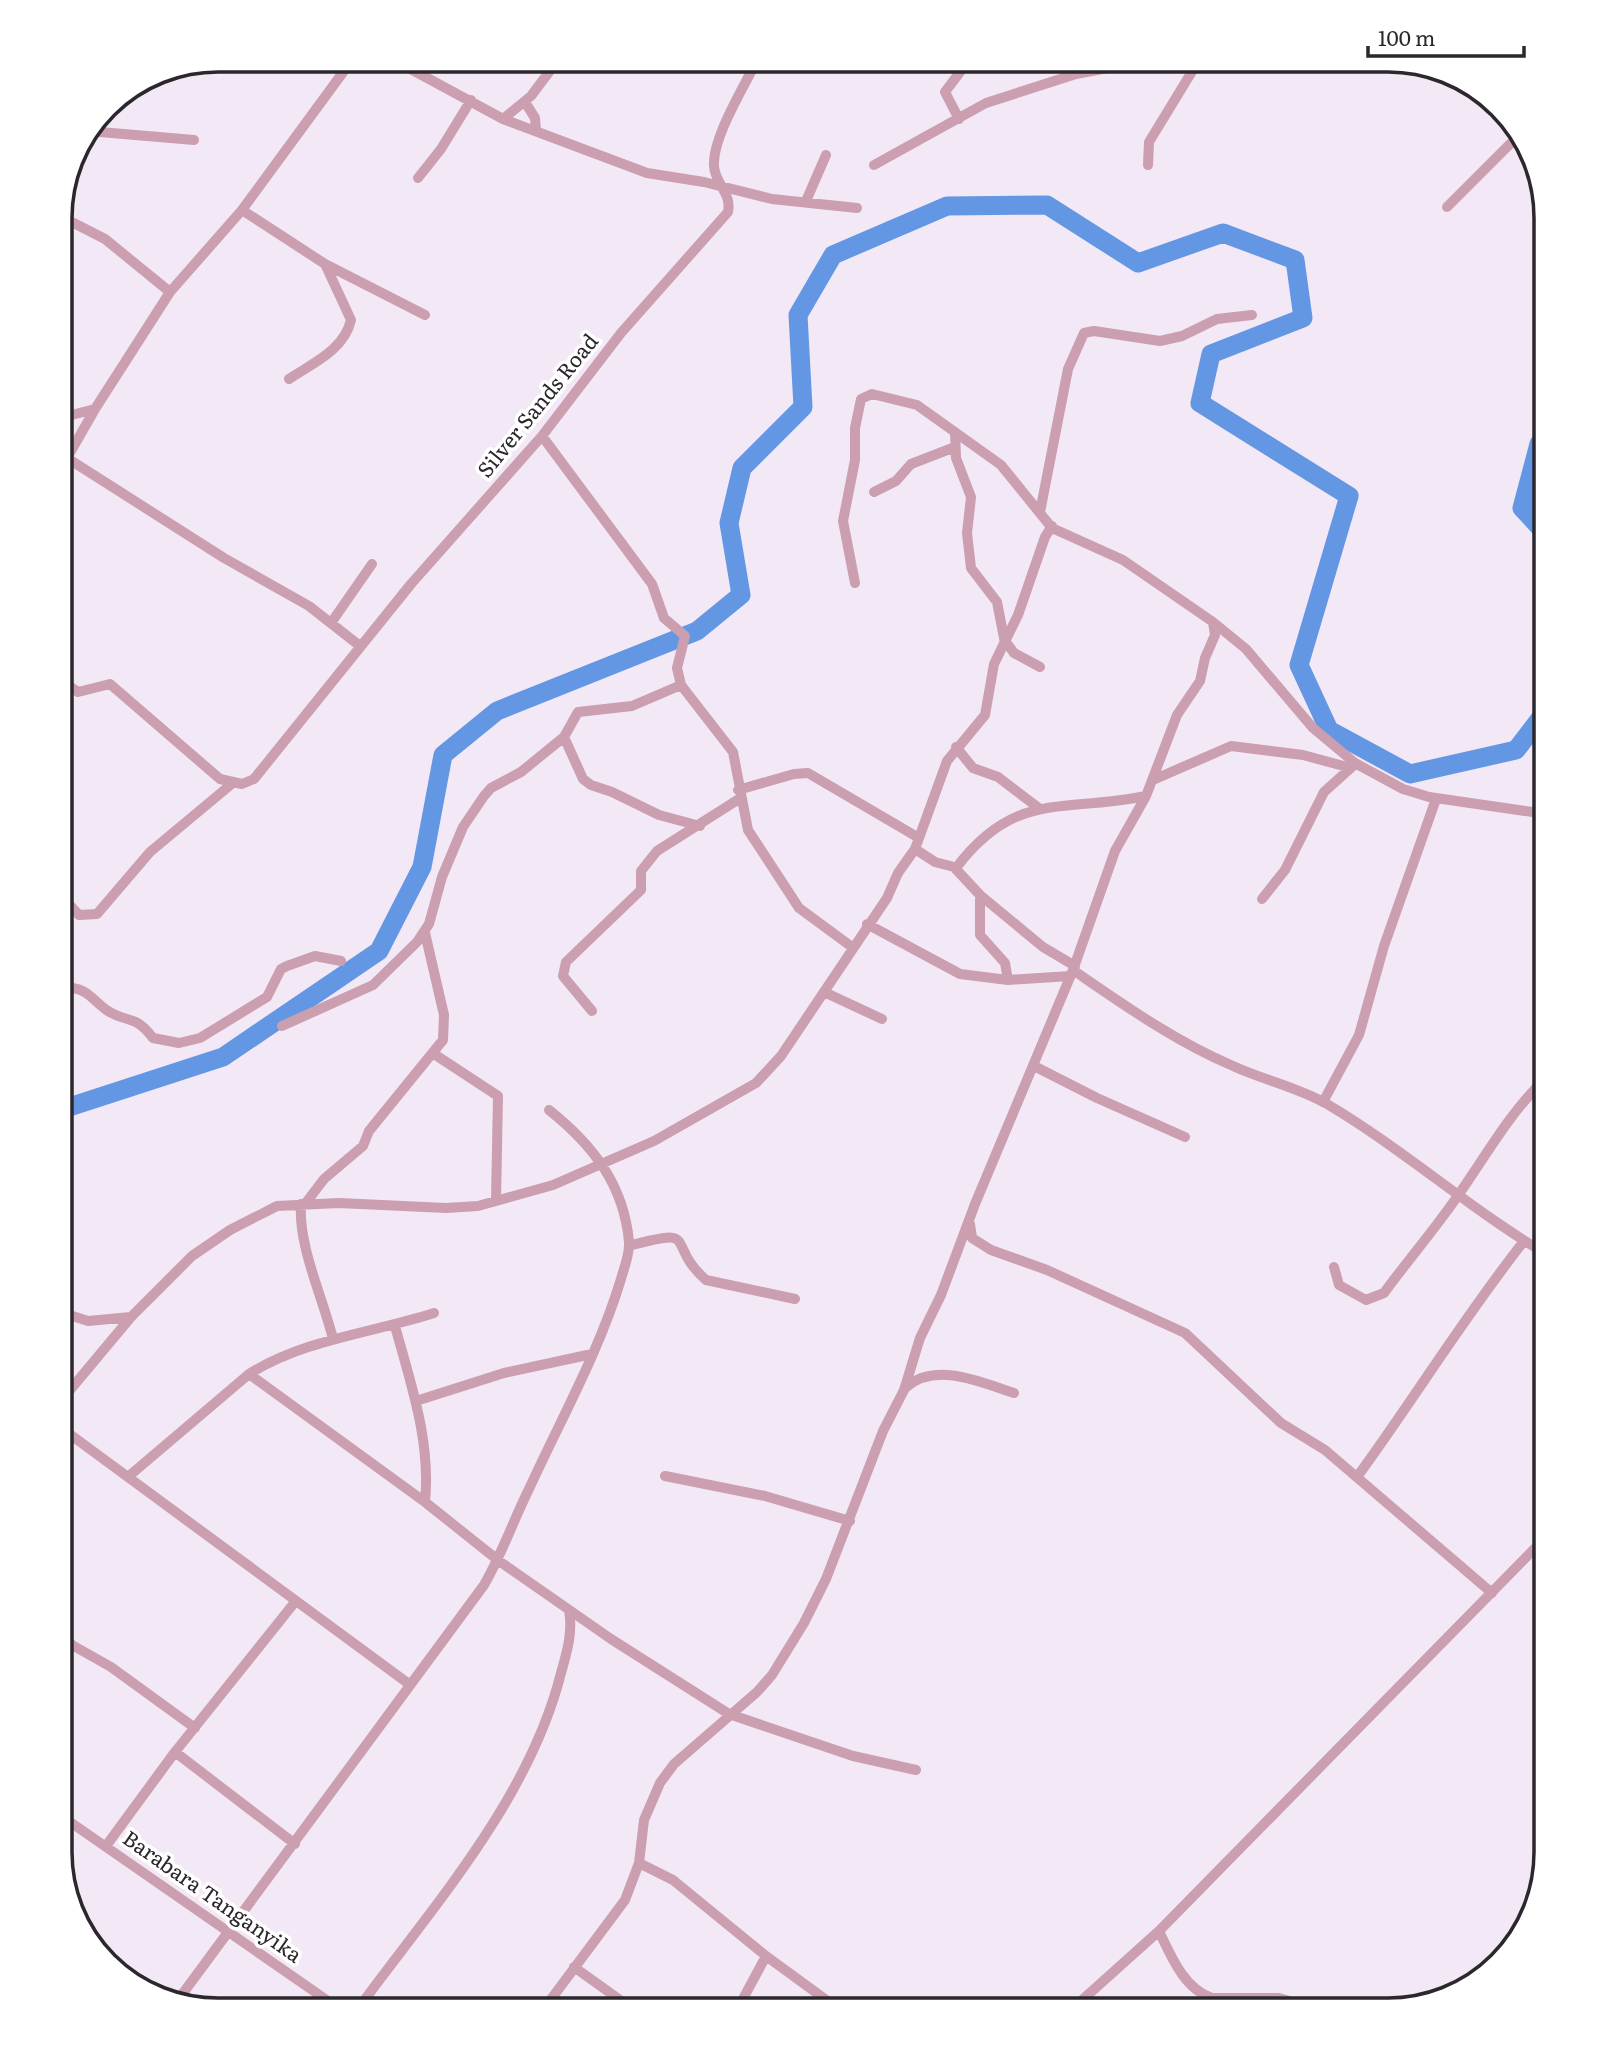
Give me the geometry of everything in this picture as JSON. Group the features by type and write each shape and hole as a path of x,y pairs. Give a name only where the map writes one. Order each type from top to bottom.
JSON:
{"street":[{"path":"72,449 170,292 242,210 343,72"},
{"path":"417,72 503,120 647,173 772,198 857,208"},
{"path":"503,120 525,102 549,72"},
{"name":"Silver Sands Road","path":"72,908 79,915 97,914 150,852 238,783 254,779 317,704 360,646 542,436 621,334 728,212 730,201 715,173 713,163 721,137 751,72"},
{"path":"959,119 945,92 960,72"},
{"path":"874,165 986,103 1087,72"},
{"path":"1148,165 1149,142 1192,72"},
{"path":"418,178 441,149 471,100"},
{"path":"525,102 535,118 536,131"},
{"path":"100,132 194,140"},
{"path":"1447,207 1513,141"},
{"path":"806,201 826,155"},
{"path":"242,210 325,264 425,315"},
{"path":"72,222 106,239 170,292"},
{"path":"289,379 336,348 349,328 351,320 325,264"},
{"path":"1040,512 1068,369 1084,334 1094,331 1160,341 1182,336 1217,319 1252,315"},
{"path":"855,583 843,521 855,460 855,428 861,399 872,394 917,405 1001,465 1052,526 1123,559 1213,622 1246,649 1312,728 1353,766"},
{"path":"72,415 95,409"},
{"path":"956,432 954,447 970,491 967,533 971,568 996,602 1006,643 1014,653 1040,667"},
{"path":"542,436 652,584 664,618 685,636 677,668 681,685 733,752 738,771 738,794 748,830 778,880 799,908 852,947"},
{"path":"874,492 896,481 911,464 954,447"},
{"path":"72,461 150,513 309,606 360,646"},
{"path":"72,1388 131,1317 192,1256 230,1230 277,1206 303,1204 466,1208 553,1185 604,1163 694,1121 755,1083 780,1056 824,992 867,924 887,898 898,873 917,843 943,771 956,747 976,730 985,715 994,664 1006,643 1052,526"},
{"path":"331,622 372,564"},
{"path":"552,1998 625,1900 639,1863 645,1820 660,1783 674,1765 757,1692 787,1653 826,1579 883,1432 904,1390 920,1338 1073,971 1115,851 1146,796 1177,715 1199,681 1215,635 1213,622"},
{"path":"72,688 78,692 110,684 220,779 238,783"},
{"path":"282,1026 373,985 425,933 453,848 463,827 484,796 491,788 521,772 564,737 578,712 632,706 681,685"},
{"path":"564,737 583,779 591,785 659,815 700,826"},
{"path":"1153,780 1231,746 1303,755 1353,766 1403,789 1436,799 1534,812"},
{"path":"956,747 973,768 998,778 1040,809"},
{"path":"1262,900 1285,870 1324,792 1353,766"},
{"path":"592,1011 567,984 563,976 564,965 641,890 644,863 657,851 700,826 738,794 794,774 808,773 917,843 935,862 956,869 980,895 1073,971 1150,1022 1231,1066 1323,1102 1407,1156 1459,1196 1534,1247"},
{"path":"956,869 975,844 995,828 1023,812 1118,802 1146,796"},
{"path":"1323,1102 1359,1035 1384,946 1436,799"},
{"path":"980,895 981,935 1005,963 1008,980"},
{"path":"867,924 960,974 1008,980 1073,971"},
{"path":"333,1339 300,1219 303,1204 332,1171 363,1146 369,1131 443,1040 445,1026 425,933"},
{"path":"72,988 84,989 108,1011 133,1018 143,1025 153,1038 179,1043 200,1038 267,997 281,969 315,956 341,961"},
{"path":"824,992 882,1019"},
{"path":"434,1054 498,1096 496,1200"},
{"path":"1034,1066 1097,1098 1185,1137"},
{"path":"1334,1267 1339,1285 1366,1300 1378,1297 1459,1196 1491,1144 1534,1089"},
{"path":"183,1994 295,1844 409,1684 462,1617 499,1561 527,1492 614,1301 629,1246 625,1217 604,1163 549,1110"},
{"path":"970,1221 972,1238 991,1250 1047,1270 1185,1333 1281,1423 1325,1450 1492,1593"},
{"path":"629,1246 668,1235 675,1237 680,1240 696,1272 706,1280 795,1299"},
{"path":"1357,1477 1438,1363 1475,1303 1524,1241"},
{"path":"129,1476 250,1374 300,1349 395,1326 434,1313"},
{"path":"72,1316 88,1321 131,1317"},
{"path":"395,1326 416,1401 427,1457 425,1502"},
{"path":"416,1401 504,1373 592,1354"},
{"path":"250,1374 425,1502 499,1561 729,1714 853,1756 916,1770"},
{"path":"904,1390 926,1374 951,1375 1014,1393"},
{"path":"72,1436 409,1684"},
{"path":"665,1476 740,1490 850,1521"},
{"path":"1085,1998 1159,1931 1534,1549"},
{"path":"106,1846 174,1752 295,1602"},
{"path":"367,1998 465,1866 537,1748 547,1724 566,1655 571,1624 569,1610"},
{"path":"72,1646 111,1667 195,1728"},
{"path":"174,1752 295,1844"},
{"name":"Barabara Tanganyika","path":"72,1823 323,1998"},
{"path":"639,1863 673,1880 822,1998"},
{"path":"1159,1931 1172,1959 1195,1989 1203,1995 1212,1998 1279,1998"},
{"path":"744,1998 766,1956"},
{"path":"574,1967 616,1998"}],"waterway":[{"path":"72,1106 223,1057 379,951 422,867 443,755 497,711 697,631 741,595 729,523 742,468 803,407 798,315 833,255 947,206 1047,205 1138,263 1223,233 1295,260 1303,318 1211,354 1200,403 1349,496 1299,665 1329,730 1410,774 1516,750 1534,727"},
{"path":"1534,463 1522,508 1534,521"}]}
